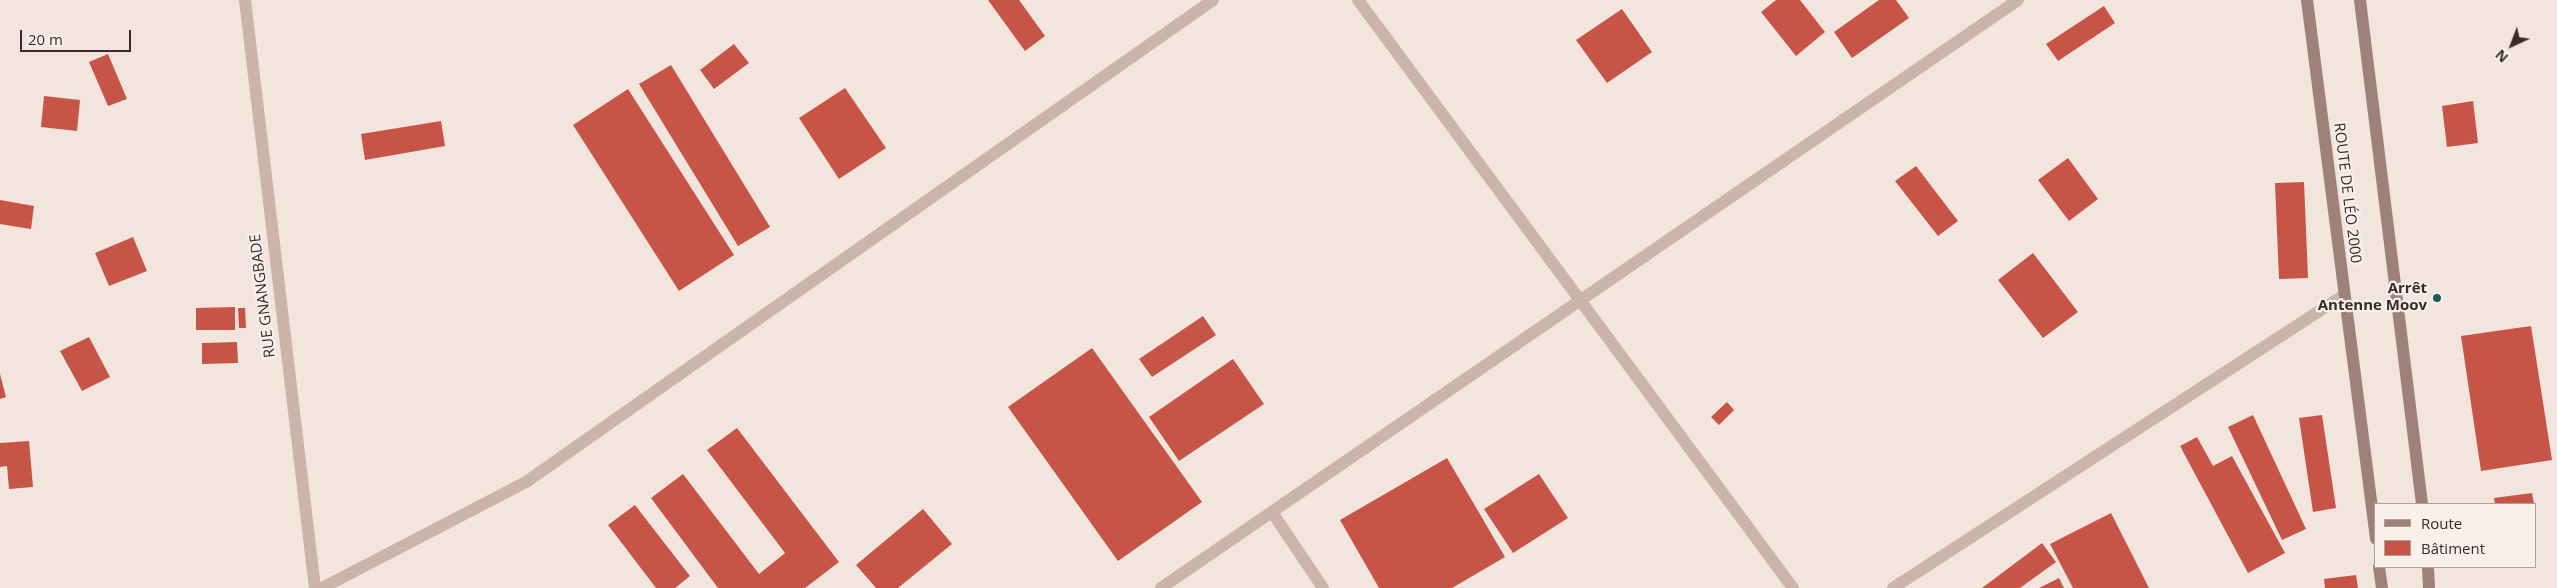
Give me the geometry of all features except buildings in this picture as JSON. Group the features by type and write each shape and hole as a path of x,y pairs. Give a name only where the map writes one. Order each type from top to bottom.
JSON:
{"street":[{"name":"RUE GNANGBADE","path":"245,0 315,588"},
{"path":"322,588 526,482 1213,0"},
{"path":"1358,0 1578,300 1793,588"},
{"path":"1161,588 1578,300 2018,0"},
{"name":"ROUTE DE LÉO 2000","path":"2307,0 2374,524"},
{"path":"2360,0 2422,503"},
{"path":"1893,588 2344,294"},
{"path":"1272,512 1323,588"},
{"path":"2379,568 2382,588"},
{"path":"2428,568 2429,588"}],"place":[{"name":"Arrêt Antenne Moov","path":"2437,298"}]}
